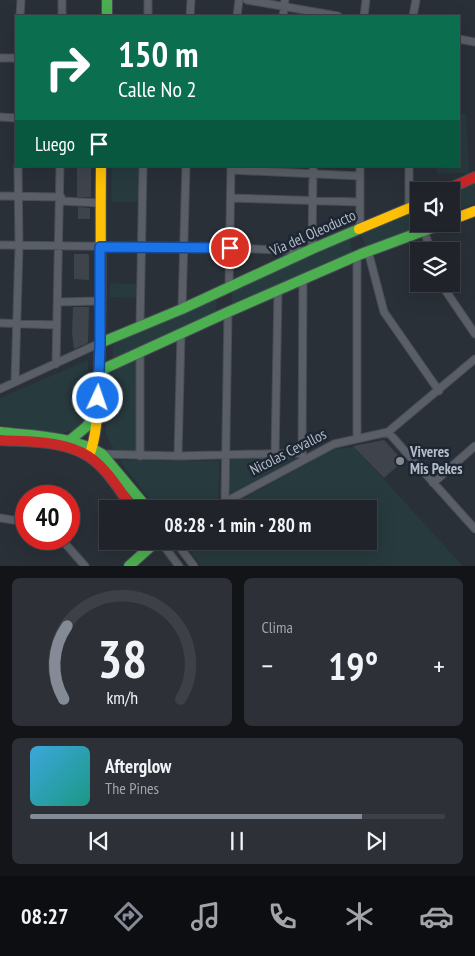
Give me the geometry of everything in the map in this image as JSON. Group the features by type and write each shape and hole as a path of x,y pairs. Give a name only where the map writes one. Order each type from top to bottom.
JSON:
{"street":[{"path":"20,15 21,0"},
{"path":"62,0 62,15"},
{"path":"106,15 107,0"},
{"path":"148,0 148,15"},
{"path":"190,15 191,0"},
{"path":"237,15 239,0"},
{"path":"247,0 284,4 324,15"},
{"path":"364,15 366,0"},
{"path":"413,15 416,0"},
{"path":"460,39 475,42"},
{"path":"0,58 15,58"},
{"path":"0,118 15,118"},
{"path":"15,382 18,167"},
{"path":"56,364 61,199 60,167"},
{"path":"101,167 100,344 95,453 127,500"},
{"path":"140,326 143,167"},
{"path":"182,309 186,167"},
{"path":"360,167 360,229"},
{"path":"409,167 411,182"},
{"path":"229,288 231,168 313,170 360,176"},
{"path":"0,245 310,250 313,170"},
{"path":"460,184 475,177"},
{"path":"0,196 100,203"},
{"path":"231,198 359,202"},
{"name":"Via del Oleoducto","path":"0,389 229,288 310,250 410,208"},
{"path":"460,217 475,211"},
{"path":"99,370 368,251 421,232"},
{"path":"368,251 384,312 439,391"},
{"path":"357,256 357,439"},
{"path":"302,462 303,279"},
{"path":"275,455 278,290"},
{"path":"446,292 475,334"},
{"path":"58,302 100,302"},
{"path":"225,500 228,312"},
{"path":"0,323 57,325"},
{"path":"178,456 181,334"},
{"path":"140,352 140,456"},
{"name":"Nicolas Cevallos","path":"227,500 334,444 388,432 475,359"},
{"path":"69,441 86,426 97,412"},
{"path":"0,432 69,441 95,453 139,500"},
{"path":"388,432 432,483 475,528"},
{"path":"0,440 95,453 140,456 302,453"},
{"path":"432,483 475,446"},
{"path":"0,518 15,520"},
{"path":"71,550 85,566"},
{"path":"129,566 148,550"},
{"path":"166,550 179,566"},
{"path":"182,550 194,566"}],"green space":[{"path":"460,114 466,114 469,173 437,174 436,167 460,167"},
{"path":"112,167 141,167 140,202 111,202"},
{"path":"475,182 475,203 460,209 460,189"},
{"path":"410,211 410,231 366,246 360,233"},
{"path":"350,236 352,254 232,305 232,290"},
{"path":"110,283 136,284 136,298 109,297"},
{"path":"216,297 216,314 113,360 113,344"},
{"path":"137,359 137,452 116,452 106,436 106,375"},
{"path":"88,360 88,415 77,428 62,434 0,425 0,398"},
{"path":"354,447 463,566 201,566 189,550 377,550 377,500 241,500 335,449"},
{"path":"299,456 229,495 231,458"},
{"path":"119,460 219,461 218,500 150,500"}],"building":[{"path":"77,167 91,167 91,197 77,197"},
{"path":"78,207 90,208 90,219 78,219"},
{"path":"74,254 88,254 89,280 74,279"},
{"path":"73,307 89,307 88,343 74,349 72,332"},
{"path":"384,440 403,461 384,478 353,446"}],"traffic: fast":[{"path":"107,0 107,15"},
{"path":"100,343 182,309 359,229"},
{"path":"99,371 361,254 420,232"},
{"path":"69,441 86,427 97,413"},
{"path":"0,432 66,440 90,448 102,454 140,500"},
{"path":"129,566 147,550"}],"traffic: slow":[{"path":"89,456 96,426 99,373 101,167"},
{"path":"359,229 410,208"},
{"path":"460,217 475,211"}],"traffic: jam":[{"path":"460,184 475,177"},
{"path":"0,440 57,444 78,451 88,456 101,467 127,500"}],"place":[{"name":"Viveres Mis Pekes","path":"400,461"}],"route":[{"path":"98,398 100,247 230,248"}]}
